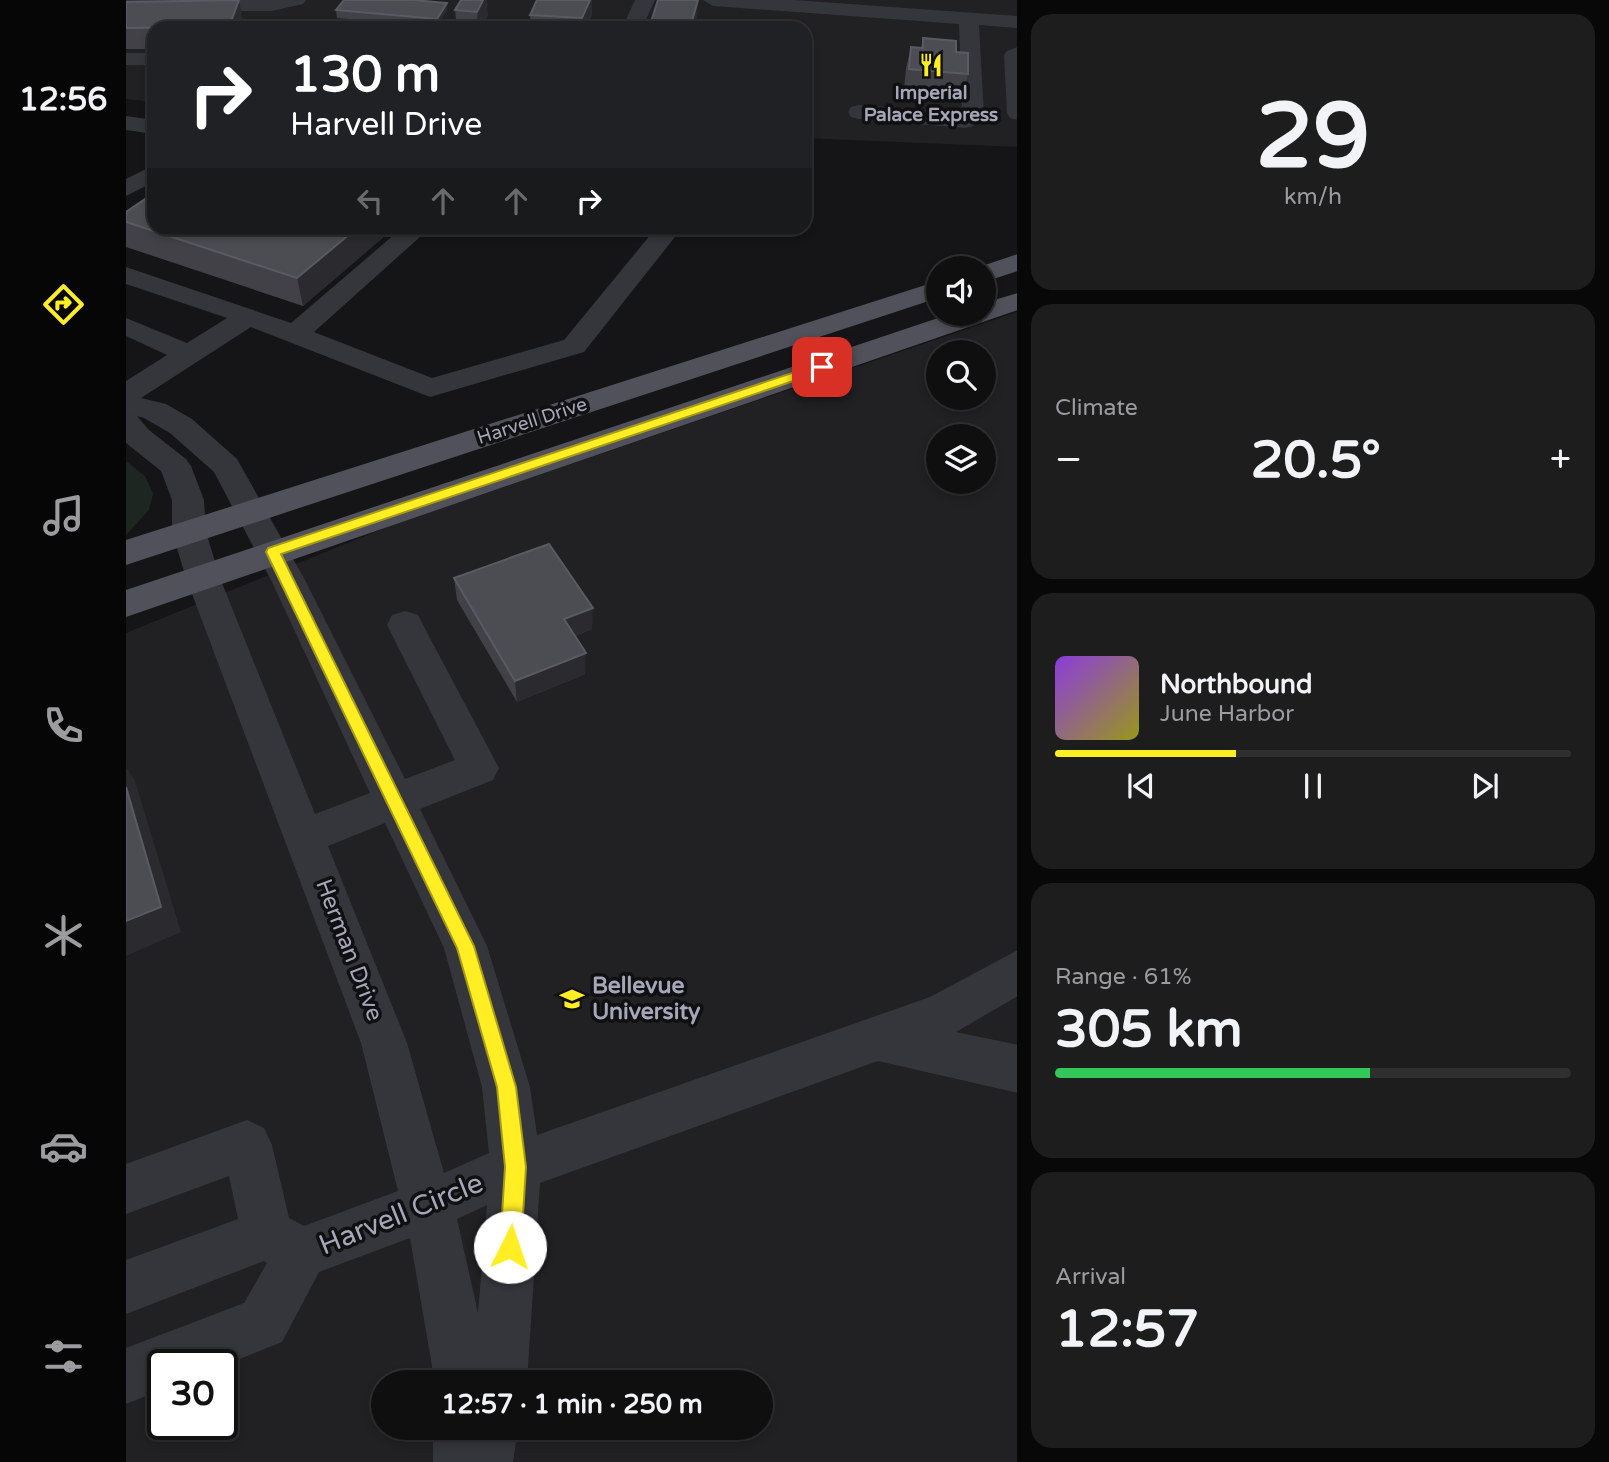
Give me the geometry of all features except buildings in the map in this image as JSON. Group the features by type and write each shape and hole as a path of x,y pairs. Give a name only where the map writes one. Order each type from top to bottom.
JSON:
{"main road":[{"path":"996,270 1017,262"},
{"name":"Harvell Drive","path":"126,552 926,293"},
{"name":"Harvell Drive","path":"996,308 1017,301"},
{"name":"Harvell Drive","path":"126,604 943,326"}],"street":[{"path":"126,6 272,5 296,0"},
{"path":"287,19 296,0"},
{"path":"635,21 645,0"},
{"path":"712,8 801,3 1017,22"},
{"path":"859,112 965,121 974,115 969,18"},
{"path":"1017,53 1014,55 1017,113"},
{"path":"126,59 147,59"},
{"path":"126,123 147,126"},
{"path":"126,189 147,176"},
{"path":"295,334 409,235"},
{"path":"126,275 249,316 430,388 573,346 662,235"},
{"path":"126,394 249,316"},
{"path":"126,326 188,354"},
{"path":"126,403 155,411 181,426 226,466 273,552 465,946 506,1087 516,1167 500,1370"},
{"name":"Herman Drive","path":"126,423 138,437 175,466 188,500 189,532 203,578 384,1044 441,1257 460,1370"},
{"path":"305,835 479,768 405,625"},
{"name":"Harvell Circle","path":"126,1376 263,1323 284,1243 428,1206 516,1167 942,1015 1017,971"},
{"path":"878,1038 1017,1069"},
{"path":"126,1189 247,1145 284,1243 126,1287"},
{"path":"461,1440 462,1462"},
{"path":"484,1462 489,1440"}],"shaded area":[{"path":"126,0 1017,0 1017,147 812,138 812,21 147,21 147,101 126,99"},
{"name":"Bellevue University","path":"1017,312 1017,1462 126,1462 126,633 392,525 926,343 926,410 996,410 996,340 935,340 976,326 996,326 996,319"},
{"path":"126,461 145,476 153,494 149,510 126,535"}],"place":[{"name":"Imperial Palace Express","path":"931,65"},
{"name":"Bellevue University","path":"572,999"}],"route":[{"path":"510,1247 516,1167 506,1087 465,946 273,552 822,367"}]}
